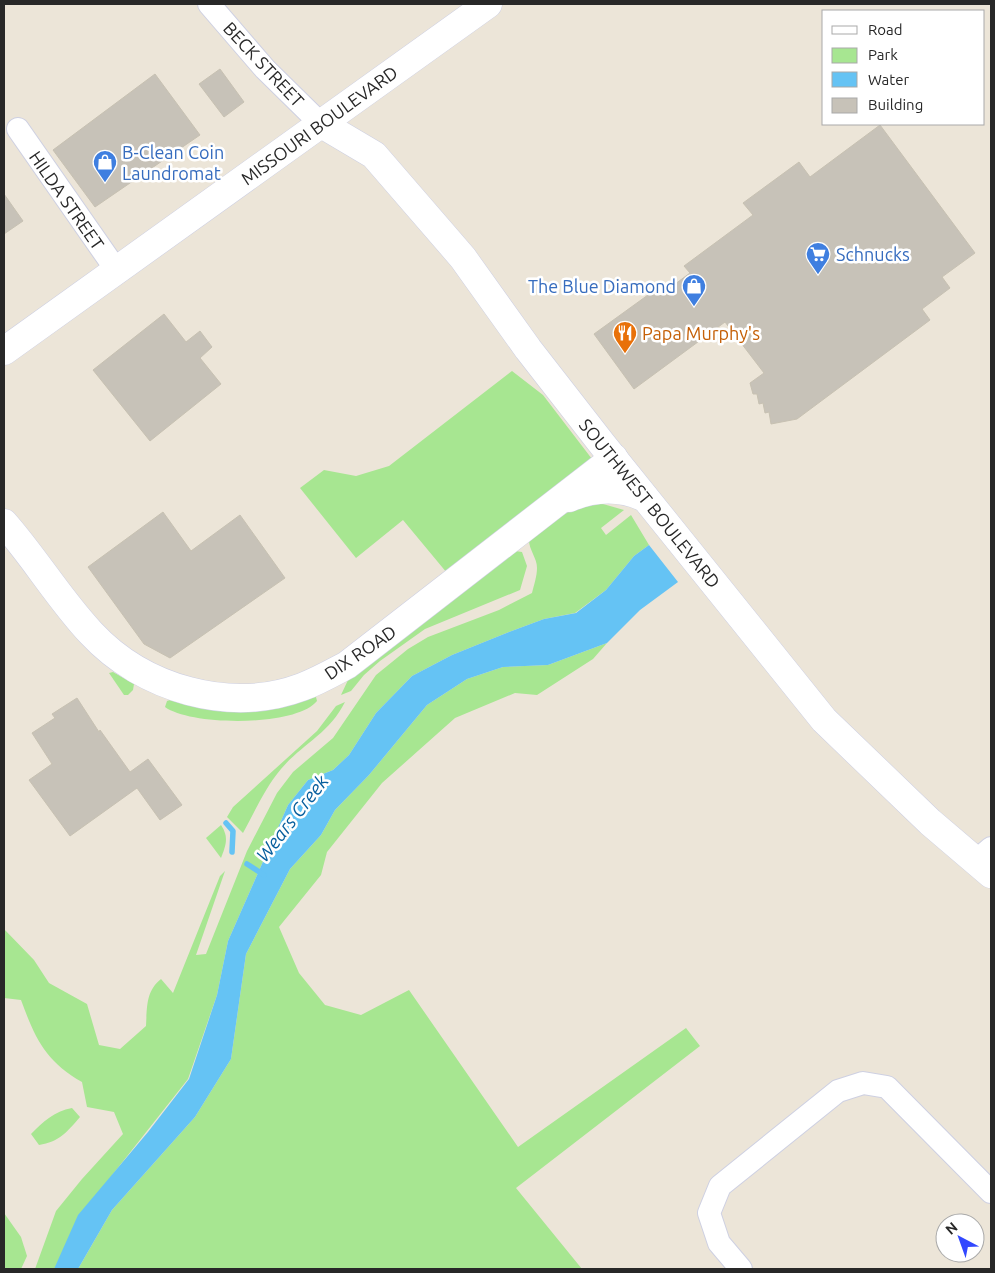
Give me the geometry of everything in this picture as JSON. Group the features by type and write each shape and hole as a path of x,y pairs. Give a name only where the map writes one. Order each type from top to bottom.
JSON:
{"main road":[{"name":"MISSOURI BOULEVARD","path":"4,352 488,4"},
{"name":"SOUTHWEST BOULEVARD","path":"320,124 374,155 463,258 528,349 824,720 930,822 986,861"},
{"name":"DIX ROAD","path":"4,523 91,633 111,652 132,667 174,687 215,697 236,699 301,687 347,665 614,458"},
{"path":"552,506 583,492 602,489 621,489 645,498"}],"street":[{"name":"BECK STREET","path":"210,4 265,69 320,124"},
{"name":"HILDA STREET","path":"18,129 117,270"},
{"path":"741,1269 719,1243 708,1213 720,1186 838,1091 863,1083 887,1087 991,1192"}],"green space":[{"path":"512,371 543,395 592,459 447,573 403,520 356,558 300,488 324,470 356,476 389,466"},
{"path":"596,502 624,510 601,528 606,535 631,515 649,545 634,556 606,590 575,613 544,619 509,632 452,655 412,676 376,713 349,755 333,770 308,780 288,805 228,941 217,995 188,1079 113,1174 54,1269 35,1269 56,1211 123,1134 114,1112 87,1107 82,1082 69,1074 50,1057 31,1026 21,1000 4,998 4,929 34,960 49,983 87,1004 99,1045 120,1049 146,1026 148,1000 156,984 161,979 173,993 220,876 225,871 196,955 206,954 247,851 277,793 293,772 333,738 376,675 408,649 428,637 499,610 532,593 537,568 529,540 568,512"},
{"path":"515,551 522,552 527,566 520,590 425,629 380,661 364,675 351,691 341,695 348,680"},
{"path":"607,643 593,659 537,695 515,693 455,718 382,783 327,852 321,875 279,927 299,973 325,1005 361,1015 409,990 518,1147 686,1028 700,1046 516,1188 582,1269 78,1269 112,1210 195,1117 231,1059 246,954 290,869 321,835 335,810 369,775 427,705 467,679 503,667 548,665"},
{"path":"113,672 134,684 133,690 128,695 124,695 109,673"},
{"path":"316,697 317,701 306,710 288,716 243,721 197,718 165,707 167,701 170,700 208,709 262,711 280,708"},
{"path":"345,702 339,713 323,731 289,760 275,776 243,833 227,817 233,807 317,731 336,706"},
{"path":"221,825 226,841 221,858 206,838"},
{"path":"72,1108 80,1117 67,1132 57,1139 39,1145 31,1134 54,1114"},
{"path":"4,1213 21,1237 27,1256 21,1269 4,1269"}],"water":[{"name":"Wears Creek","path":"649,545 678,582 640,610 607,643 548,665 503,667 467,679 427,705 369,775 335,810 321,835 290,869 246,954 231,1059 195,1117 112,1210 78,1269 54,1269 78,1215 148,1132 189,1079 217,995 228,941 288,805 308,780 333,770 349,755 376,713 412,676 452,655 509,632 544,619 576,613 606,590 634,556"}],"building":[{"path":"220,69 244,102 224,117 199,84"},
{"path":"155,74 200,135 95,207 53,150"},
{"name":"Schnucks","path":"880,125 975,253 942,277 950,288 922,309 930,320 797,419 771,424 769,412 765,413 763,403 759,404 757,394 753,394 750,383 764,373 725,322 634,389 594,334 659,287 663,293 690,273 684,266 753,215 743,203 799,162 810,177"},
{"path":"4,194 23,221 4,234"},
{"path":"164,314 186,342 200,331 212,347 200,358 221,384 150,441 93,370"},
{"path":"163,512 191,551 240,515 285,578 170,658 144,644 88,567"},
{"path":"77,698 99,732 100,730 130,772 148,759 182,805 160,820 137,788 70,836 29,780 52,764 32,733 55,718 52,714"}],"waterway":[{"path":"226,823 233,831 232,852"},
{"path":"247,864 264,875"}],"place":[{"name":"B-Clean Coin Laundromat","path":"105,183"},
{"name":"Schnucks","path":"818,275"},
{"name":"The Blue Diamond","path":"694,307"},
{"name":"Papa Murphy's","path":"625,354"}]}
